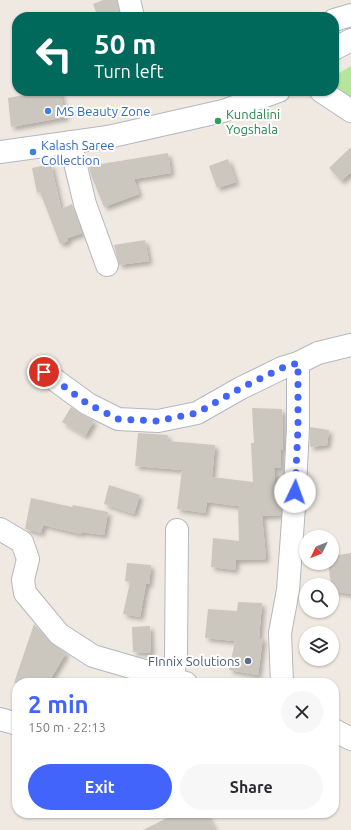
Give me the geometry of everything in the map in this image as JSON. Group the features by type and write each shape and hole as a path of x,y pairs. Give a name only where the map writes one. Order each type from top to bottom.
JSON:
{"street":[{"path":"129,0 132,12"},
{"path":"339,18 351,14"},
{"path":"339,46 351,40"},
{"path":"0,152 108,137 223,111 265,96"},
{"path":"328,96 351,111"},
{"path":"70,142 85,204 107,265"},
{"path":"44,372 88,404 118,419 158,421 197,413 241,388 282,368 298,363 318,353 351,345"},
{"path":"282,678 280,633 288,590 294,507 298,428 298,363"},
{"path":"0,529 22,542 28,559 23,580 25,593 59,634 93,656 168,678"},
{"path":"177,530 176,659 179,678"},
{"path":"0,719 12,723"},
{"path":"339,733 351,739"}],"green space":[{"path":"351,66 351,98 339,89 339,73"}],"building":[{"path":"103,0 117,0 119,12 96,12 93,4"},
{"path":"19,96 61,96 66,117 11,127 8,98"},
{"path":"351,147 351,172 341,181 329,168"},
{"path":"168,153 171,173 134,179 139,194 104,207 91,175 89,166"},
{"path":"228,159 236,182 217,188 209,166"},
{"path":"51,164 61,209 72,204 82,233 68,238 68,241 60,244 40,192 37,193 32,168"},
{"path":"145,240 149,261 119,265 114,245"},
{"path":"71,407 94,421 85,436 62,422"},
{"path":"252,408 282,409 283,450 281,450 281,468 274,468 275,497 282,498 281,515 262,516 266,559 236,560 235,570 211,567 213,538 239,541 238,506 207,502 205,513 177,509 182,470 135,466 138,433 168,435 167,441 215,445 212,477 253,482 251,443 254,443"},
{"path":"310,427 329,430 327,445 310,447"},
{"path":"109,485 140,495 134,514 104,504"},
{"path":"31,498 72,507 73,505 108,512 104,535 82,532 81,534 43,525 41,533 25,529"},
{"path":"351,553 351,594 339,592 339,578 330,578 329,570 339,570 339,555"},
{"path":"127,563 151,565 149,584 146,584 140,617 123,614 130,582 125,581"},
{"path":"238,602 262,603 259,638 263,638 258,675 229,670 235,641 205,638 208,609 237,611"},
{"path":"34,624 50,642 66,653 51,678 16,678"},
{"path":"150,626 151,653 133,652 132,627"},
{"path":"167,818 209,818 215,830 143,830"}],"place":[{"name":"MS Beauty Zone","path":"48,111"},
{"name":"Kundalini Yogshala","path":"218,121"},
{"name":"Kalash Saree Collection","path":"33,152"},
{"name":"FInnix Solutions","path":"248,661"}],"route":[{"path":"44,372 52,376 88,404 118,419 158,421 197,413 241,388 282,368 298,363 298,428 295,492"}]}
